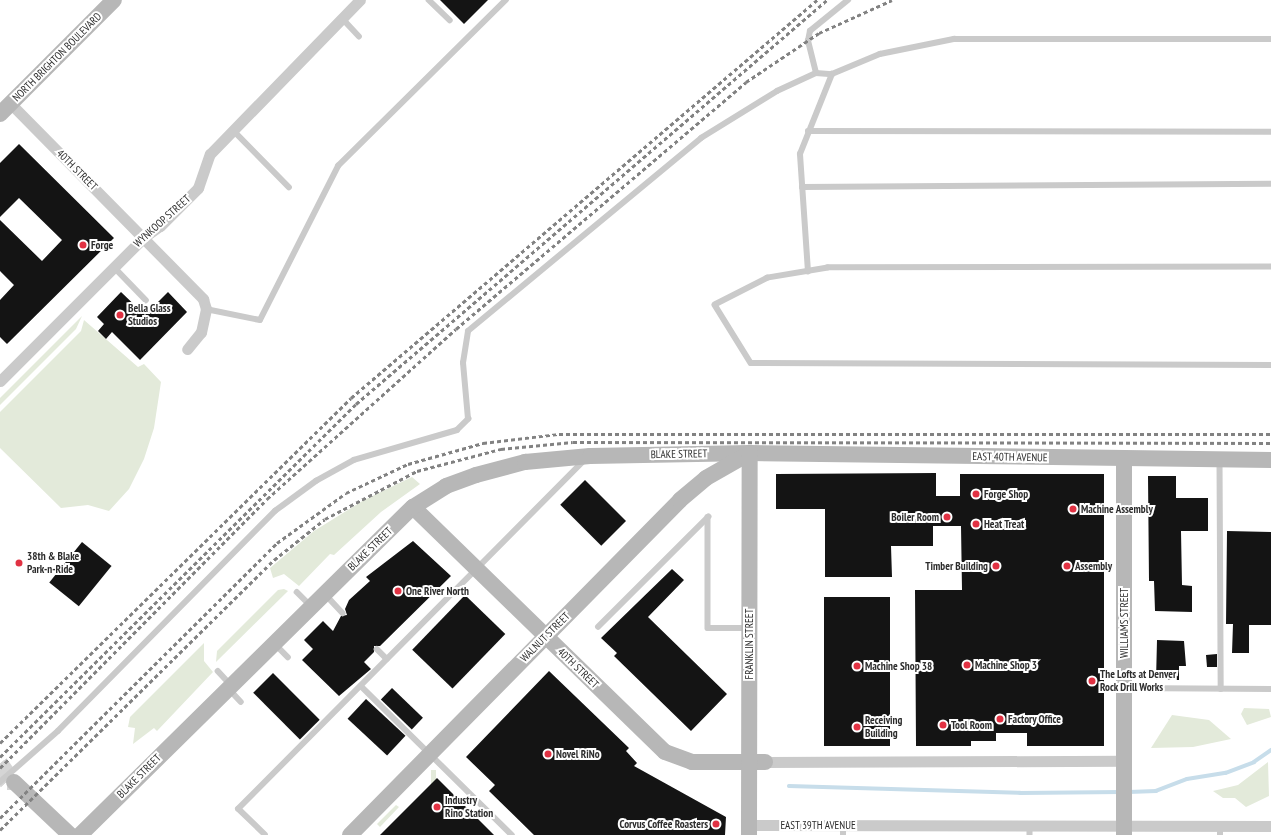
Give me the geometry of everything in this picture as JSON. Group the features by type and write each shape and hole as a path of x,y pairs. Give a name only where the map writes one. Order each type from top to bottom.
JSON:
{"street":[{"name":"NORTH BRIGHTON BOULEVARD","path":"5,109 114,0"},
{"name":"WYNKOOP STREET","path":"0,382 144,237 160,226 198,188 210,154 360,0"},
{"name":"40TH STREET","path":"5,109 144,237 202,297 206,309"},
{"path":"187,349 201,332 206,309"},
{"name":"BLAKE STREET","path":"80,835 413,507 446,486 489,470 525,462 590,456 750,454"},
{"name":"EAST 40TH AVENUE","path":"750,454 1271,460"},
{"name":"FRANKLIN STREET","path":"749,830 750,454"},
{"name":"WALNUT STREET","path":"350,835 680,500 706,478 750,454"},
{"name":"WILLIAMS STREET","path":"1124,459 1124,830"},
{"name":"40TH STREET","path":"413,507 665,752 692,762 749,762"},
{"path":"749,762 1125,767"},
{"path":"7,782 70,835"},
{"name":"EAST 39TH AVENUE","path":"749,830 1220,831 1271,826"}],"lane":[{"path":"429,0 450,20"},
{"path":"206,309 260,320 338,166 506,0"},
{"path":"816,73 808,41 810,32 848,0"},
{"path":"342,18 359,36"},
{"path":"7,782 275,511 316,481 354,460 456,430 468,419 463,363 468,331 701,138 777,91 816,73 832,74 880,54 954,39 1271,39"},
{"path":"808,272 800,154 832,74"},
{"path":"233,130 289,187"},
{"path":"808,131 1271,132"},
{"path":"802,187 1271,184"},
{"path":"114,267 146,300"},
{"path":"1271,267 836,268 768,278 715,305 751,363 1271,364"},
{"path":"265,835 238,809 590,456"},
{"path":"1220,459 1221,689"},
{"path":"598,627 708,517 708,628 750,628"},
{"path":"296,592 312,607"},
{"path":"325,594 343,613"},
{"path":"274,644 288,657"},
{"path":"377,649 387,659"},
{"path":"218,671 241,702"},
{"path":"361,686 512,835"},
{"path":"1124,688 1271,689"}],"green space":[{"path":"82,316 76,329 0,405 0,398"},
{"path":"84,320 138,367 144,364 161,382 154,428 144,459 129,489 109,511 88,505 61,508 0,448 0,412 81,331"},
{"path":"412,477 420,484 381,512 334,555 330,554 299,586 284,574 273,578 270,568 314,531 364,500"},
{"path":"284,589 288,591 216,662 217,651 278,590"},
{"path":"204,643 204,661 213,672 157,731 154,728 133,744 135,728 128,727 130,717"},
{"path":"1244,708 1269,709 1271,717 1247,725 1241,714"},
{"path":"1172,715 1209,720 1231,739 1193,747 1151,748"},
{"path":"1268,762 1269,796 1246,807 1235,798 1223,798 1213,791 1238,785"},
{"path":"431,770 436,770 436,804 431,804"},
{"path":"396,805 399,807 380,827 377,824"}],"building":[{"path":"440,0 488,0 464,24"},
{"name":"Forge","path":"19,144 114,238 7,344 0,337 0,300 14,285 0,271 0,220 42,261 62,240 19,198 0,217 0,163"},
{"path":"121,292 145,315 168,292 187,312 140,360 112,332 106,339 98,331 104,324 97,317"},
{"path":"936,473 936,496 960,496 960,474 1104,474 1104,746 1027,746 1027,733 996,733 996,741 971,741 971,746 916,746 915,590 962,590 961,526 933,526 933,546 891,546 892,577 825,577 825,509 776,509 776,474"},
{"path":"1148,476 1176,476 1176,498 1208,498 1208,531 1181,531 1182,585 1192,586 1192,612 1155,611 1154,581 1149,581"},
{"path":"585,480 626,521 601,546 560,505"},
{"path":"1227,531 1271,532 1271,625 1249,625 1249,653 1232,653 1233,624 1226,624"},
{"name":"One River North","path":"413,541 451,576 380,646 374,646 374,652 364,662 371,669 339,696 302,660 313,649 304,640 323,621 333,631 341,616 347,615 345,609 349,600 370,581 366,577"},
{"path":"82,542 112,566 79,606 49,582"},
{"path":"672,569 684,580 648,617 727,694 691,731 614,656 617,653 601,638"},
{"path":"465,595 505,634 452,689 412,650"},
{"name":"Machine Shop 38","path":"824,597 890,597 890,746 824,746"},
{"path":"1157,640 1184,641 1186,666 1179,666 1179,680 1156,680"},
{"path":"1217,654 1217,667 1207,667 1206,655"},
{"name":"Novel RiNo","path":"549,671 629,748 626,751 637,763 634,766 726,817 725,835 534,835 489,791 495,785 466,757"},
{"path":"273,673 320,720 300,739 253,693"},
{"path":"392,688 423,718 412,729 381,700"},
{"path":"366,699 405,736 387,756 348,719"},
{"name":"Industry Rino Station","path":"437,778 494,835 380,835"}],"waterway":[{"path":"1129,792 1156,791 1187,779 1226,773 1254,762 1271,750"},
{"path":"789,786 1020,793 1121,792"}],"tunnel":[{"path":"0,763 14,782 7,782 0,774"}],"railway":[{"path":"0,743 351,398 817,0"},
{"path":"0,757 356,404 827,0"},
{"path":"0,768 267,499 456,329 746,82 819,33 892,0"},
{"path":"0,818 277,543 346,493 408,464 483,443 559,434 1271,434"},
{"path":"0,830 274,560 325,519 417,471 501,449 573,442 1271,443"}],"place":[{"name":"Forge","path":"83,245"},
{"name":"Bella Glass Studios","path":"120,315"},
{"name":"Forge Shop","path":"976,494"},
{"name":"Machine Assembly","path":"1073,509"},
{"name":"Boiler Room","path":"947,517"},
{"name":"Heat Treat","path":"976,524"},
{"name":"38th & Blake Park-n-Ride","path":"19,563"},
{"name":"Timber Building","path":"996,566"},
{"name":"Assembly","path":"1067,566"},
{"name":"One River North","path":"398,591"},
{"name":"Machine Shop 3","path":"967,665"},
{"name":"Machine Shop 38","path":"857,666"},
{"name":"The Lofts at Denver Rock Drill Works","path":"1092,681"},
{"name":"Factory Office","path":"1000,719"},
{"name":"Tool Room","path":"943,725"},
{"name":"Receiving Building","path":"857,727"},
{"name":"Novel RiNo","path":"548,754"},
{"name":"Industry Rino Station","path":"437,807"},
{"name":"Corvus Coffee Roasters","path":"716,824"}]}
